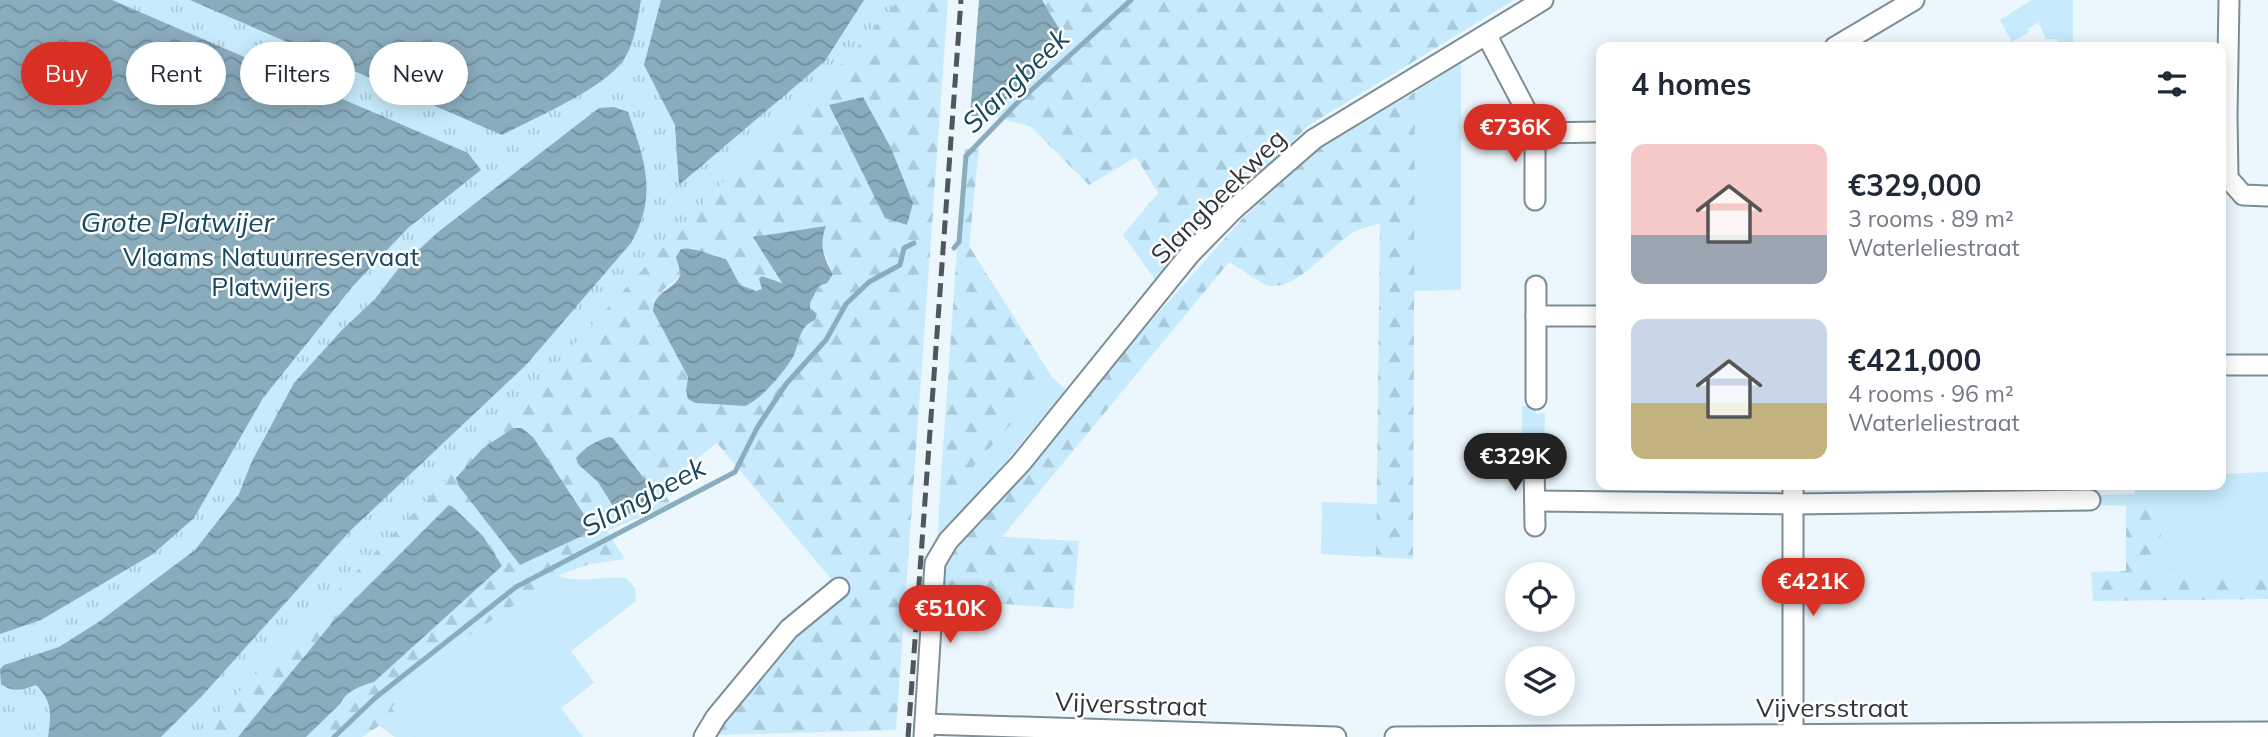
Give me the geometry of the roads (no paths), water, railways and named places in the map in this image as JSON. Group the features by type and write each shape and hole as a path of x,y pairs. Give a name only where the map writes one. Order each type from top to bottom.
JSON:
{"street":[{"name":"Slangbeekweg","path":"925,730 935,563 948,541 1021,463 1190,254 1234,209 1314,139 1544,0"},
{"path":"1843,42 1914,0"},
{"path":"2226,77 2230,0"},
{"path":"1487,36 1538,133 1535,149 1535,200"},
{"path":"1538,133 1596,132"},
{"path":"2226,146 2228,178 2243,195 2268,196"},
{"path":"1536,286 1536,399"},
{"path":"1536,316 1596,316"},
{"path":"2226,365 2268,365"},
{"path":"1534,460 1535,526"},
{"path":"1535,501 1793,494 2058,493 2090,500"},
{"path":"1793,494 1793,733"},
{"path":"704,737 716,717 789,629 839,588"},
{"name":"Vijversstraat","path":"925,730 1336,737"},
{"name":"Vijversstraat","path":"1395,737 2268,732"}],"water":[{"name":"Grote Platwijer","path":"0,0 112,0 210,42 126,42 126,105 226,105 226,49 240,55 240,105 355,104 468,153 481,170 408,228 353,286 263,398 194,518 153,554 41,620 0,634"},
{"path":"190,0 641,0 630,48 612,72 566,103 502,135 433,105 468,105 468,42 369,42 369,77 355,71 355,42 287,42"},
{"path":"661,0 864,0 825,61 679,185 675,125 644,65"},
{"path":"979,0 1042,0 1064,37 991,116 970,116"},
{"path":"863,97 891,148 913,203 907,225 885,218 829,105"},
{"path":"614,107 628,112 644,162 646,193 639,226 631,243 526,365 350,531 202,696 161,737 48,737 50,709 42,691 36,685 18,690 5,687 1,684 0,669 4,665 59,647 100,621 195,550 239,494 252,461 294,383 341,331 375,299 399,268 438,232 599,108"},
{"path":"826,226 823,250 833,274 827,283 819,286 810,303 810,308 817,314 815,320 803,330 794,355 779,376 765,392 745,406 695,403 688,399 688,377 653,311 657,299 680,275 676,257 681,249 697,250 726,259 740,285 756,291 762,289 759,279 762,276 782,283 753,237"},
{"path":"513,428 522,428 533,437 591,525 582,536 520,565 458,485 456,478 482,449"},
{"path":"609,437 613,438 653,490 653,494 628,515 620,517 598,482 578,464 576,458 591,445"},
{"path":"449,505 483,536 502,566 374,682 347,695 306,737 238,737 335,619"}],"waterway":[{"name":"Slangbeek","path":"954,248 959,242 966,156 1016,104 1131,0"},
{"name":"Slangbeek","path":"334,737 375,698 516,587 735,472 757,428 786,384 826,340 846,304 869,282 900,265 904,248 914,243"}],"railway":[{"path":"908,737 961,0"}],"park label":[{"name":"Vlaams Natuurreservaat Platwijers","path":"271,271"}]}
